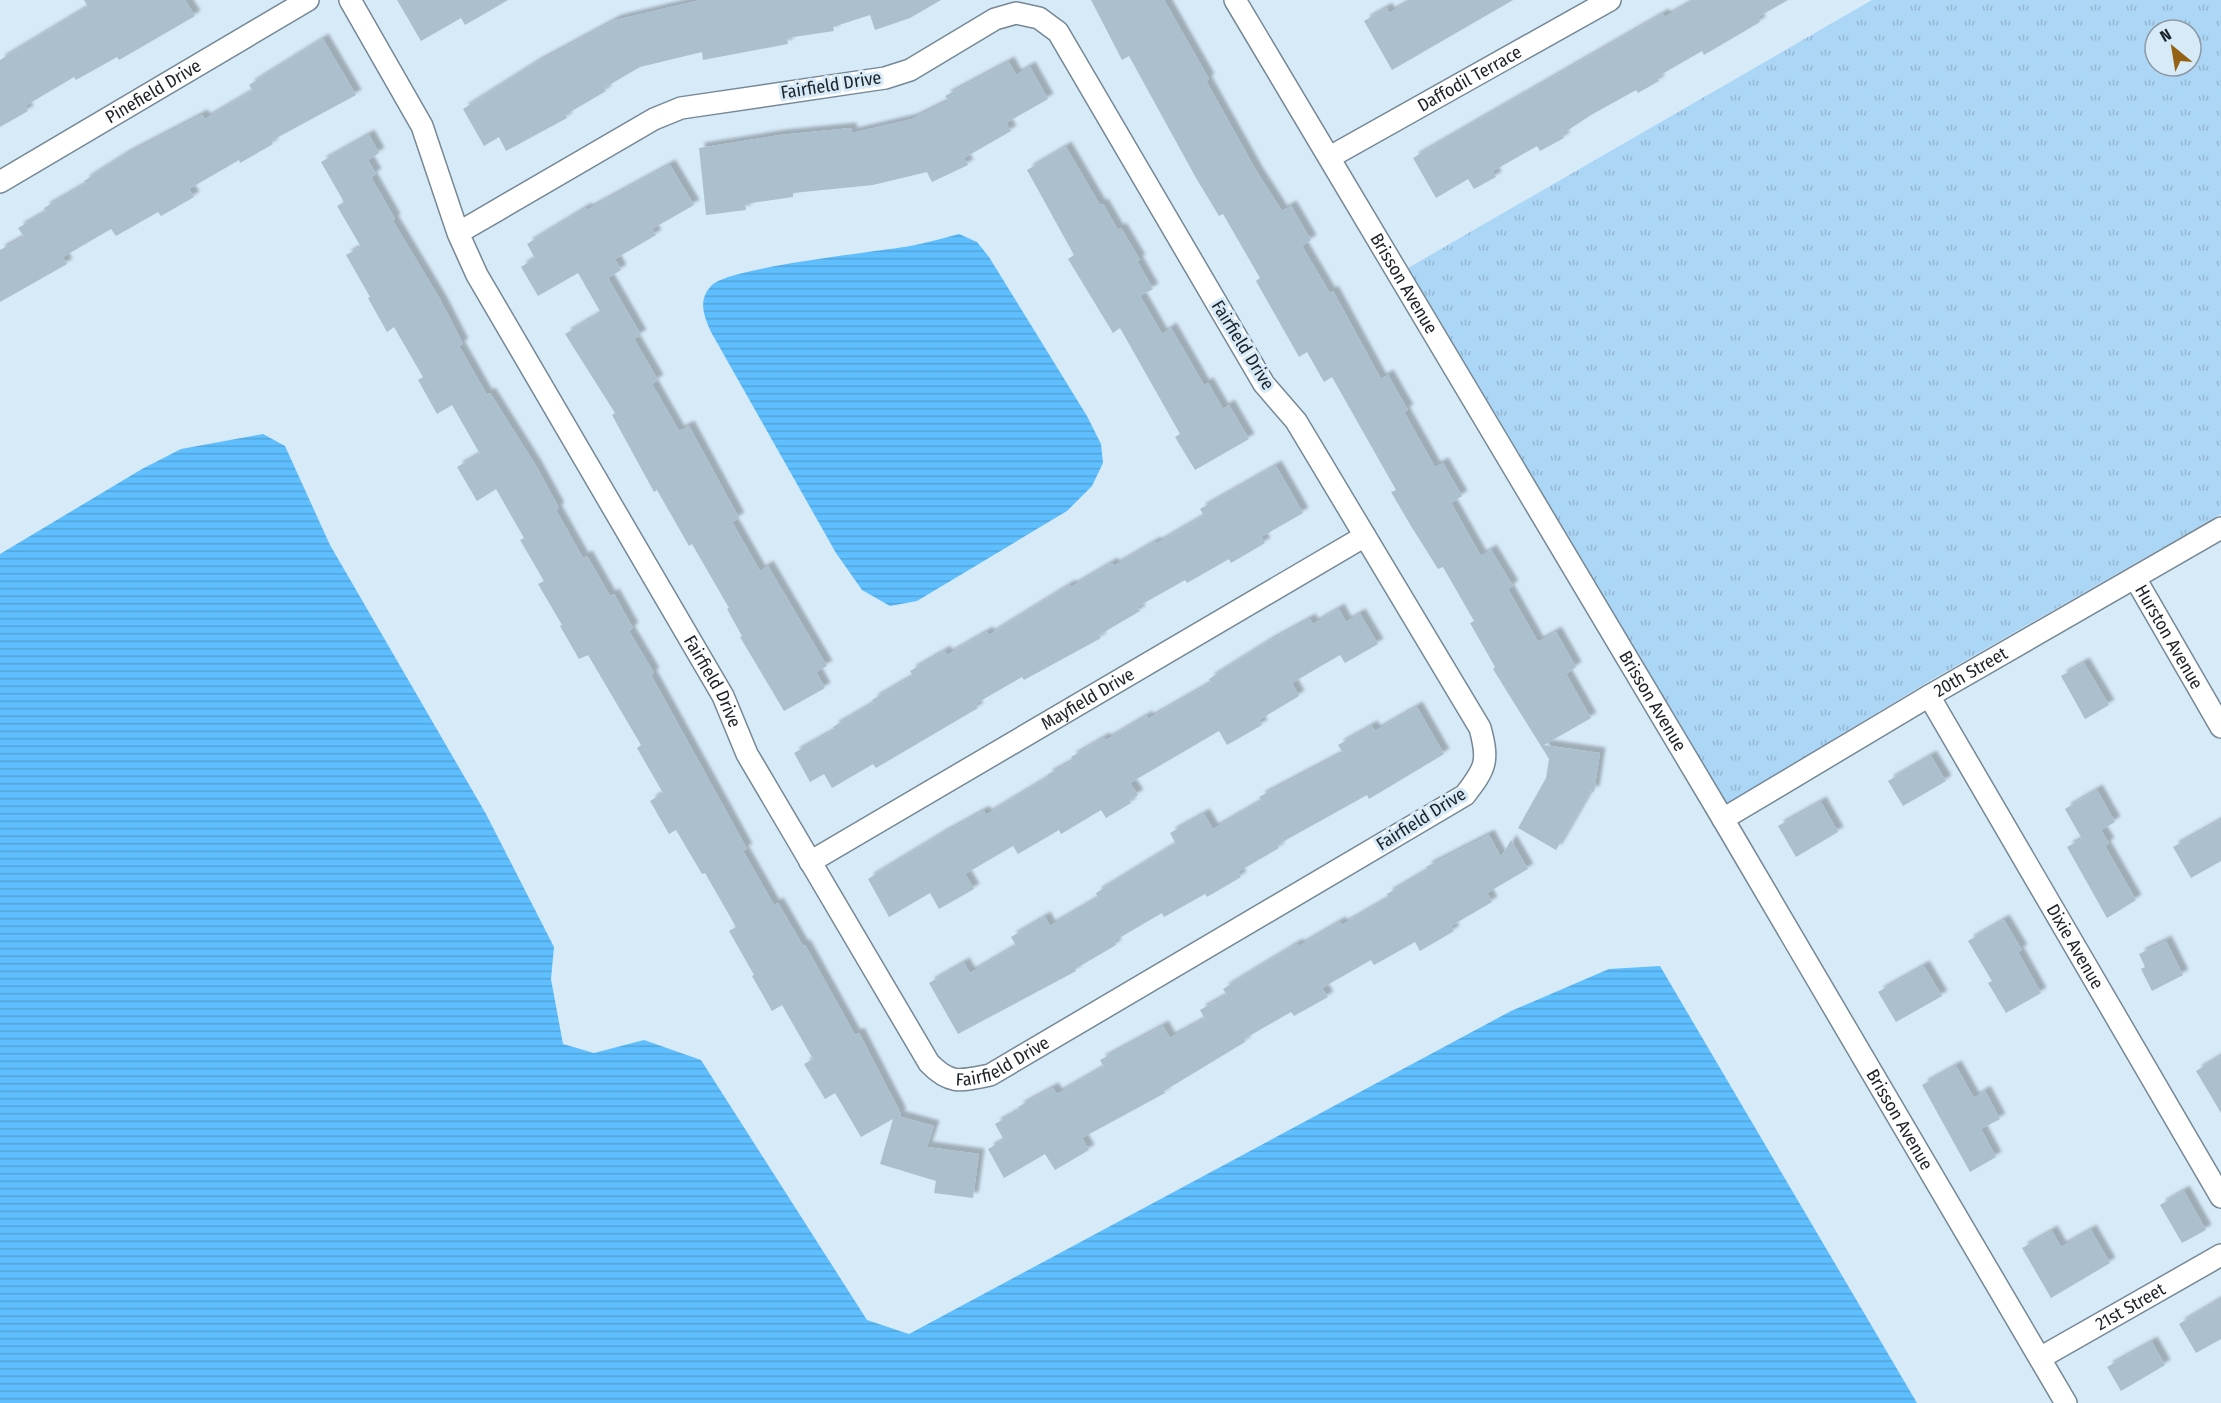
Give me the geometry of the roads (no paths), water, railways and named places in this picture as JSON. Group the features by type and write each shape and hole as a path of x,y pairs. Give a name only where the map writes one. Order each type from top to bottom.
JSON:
{"street":[{"name":"Pinefield Drive","path":"0,182 308,0"},
{"name":"Fairfield Drive","path":"350,0 422,126 458,234 477,274 723,696 747,754 928,1062 941,1076 960,1082 990,1075 1465,795 1483,772 1487,753 1480,728 1296,421 1264,384 1058,32 1040,18 1016,13 994,19 910,70 885,78 681,108 654,119 458,234"},
{"name":"Brisson Avenue","path":"1235,0 1724,819 2066,1403"},
{"name":"Daffodil Terrace","path":"1330,157 1610,0"},
{"name":"20th Street","path":"1724,819 1929,696 2221,528"},
{"name":"Mayfield Drive","path":"810,862 1365,536"},
{"name":"Hurston Avenue","path":"2135,578 2221,727"},
{"name":"Dixie Avenue","path":"1929,696 2221,1197"},
{"name":"21st Street","path":"2040,1358 2221,1255"}],"water":[{"path":"959,234 977,242 989,257 1087,416 1101,444 1103,463 1092,486 1067,511 917,601 890,606 862,590 836,553 711,332 704,314 703,302 712,285 725,278 746,272 910,246"},
{"path":"263,434 285,446 330,545 486,814 554,947 551,979 563,1044 594,1053 644,1040 701,1060 867,1320 909,1334 1511,1011 1609,969 1660,966 1917,1403 0,1403 0,554 142,469 181,449"}]}
